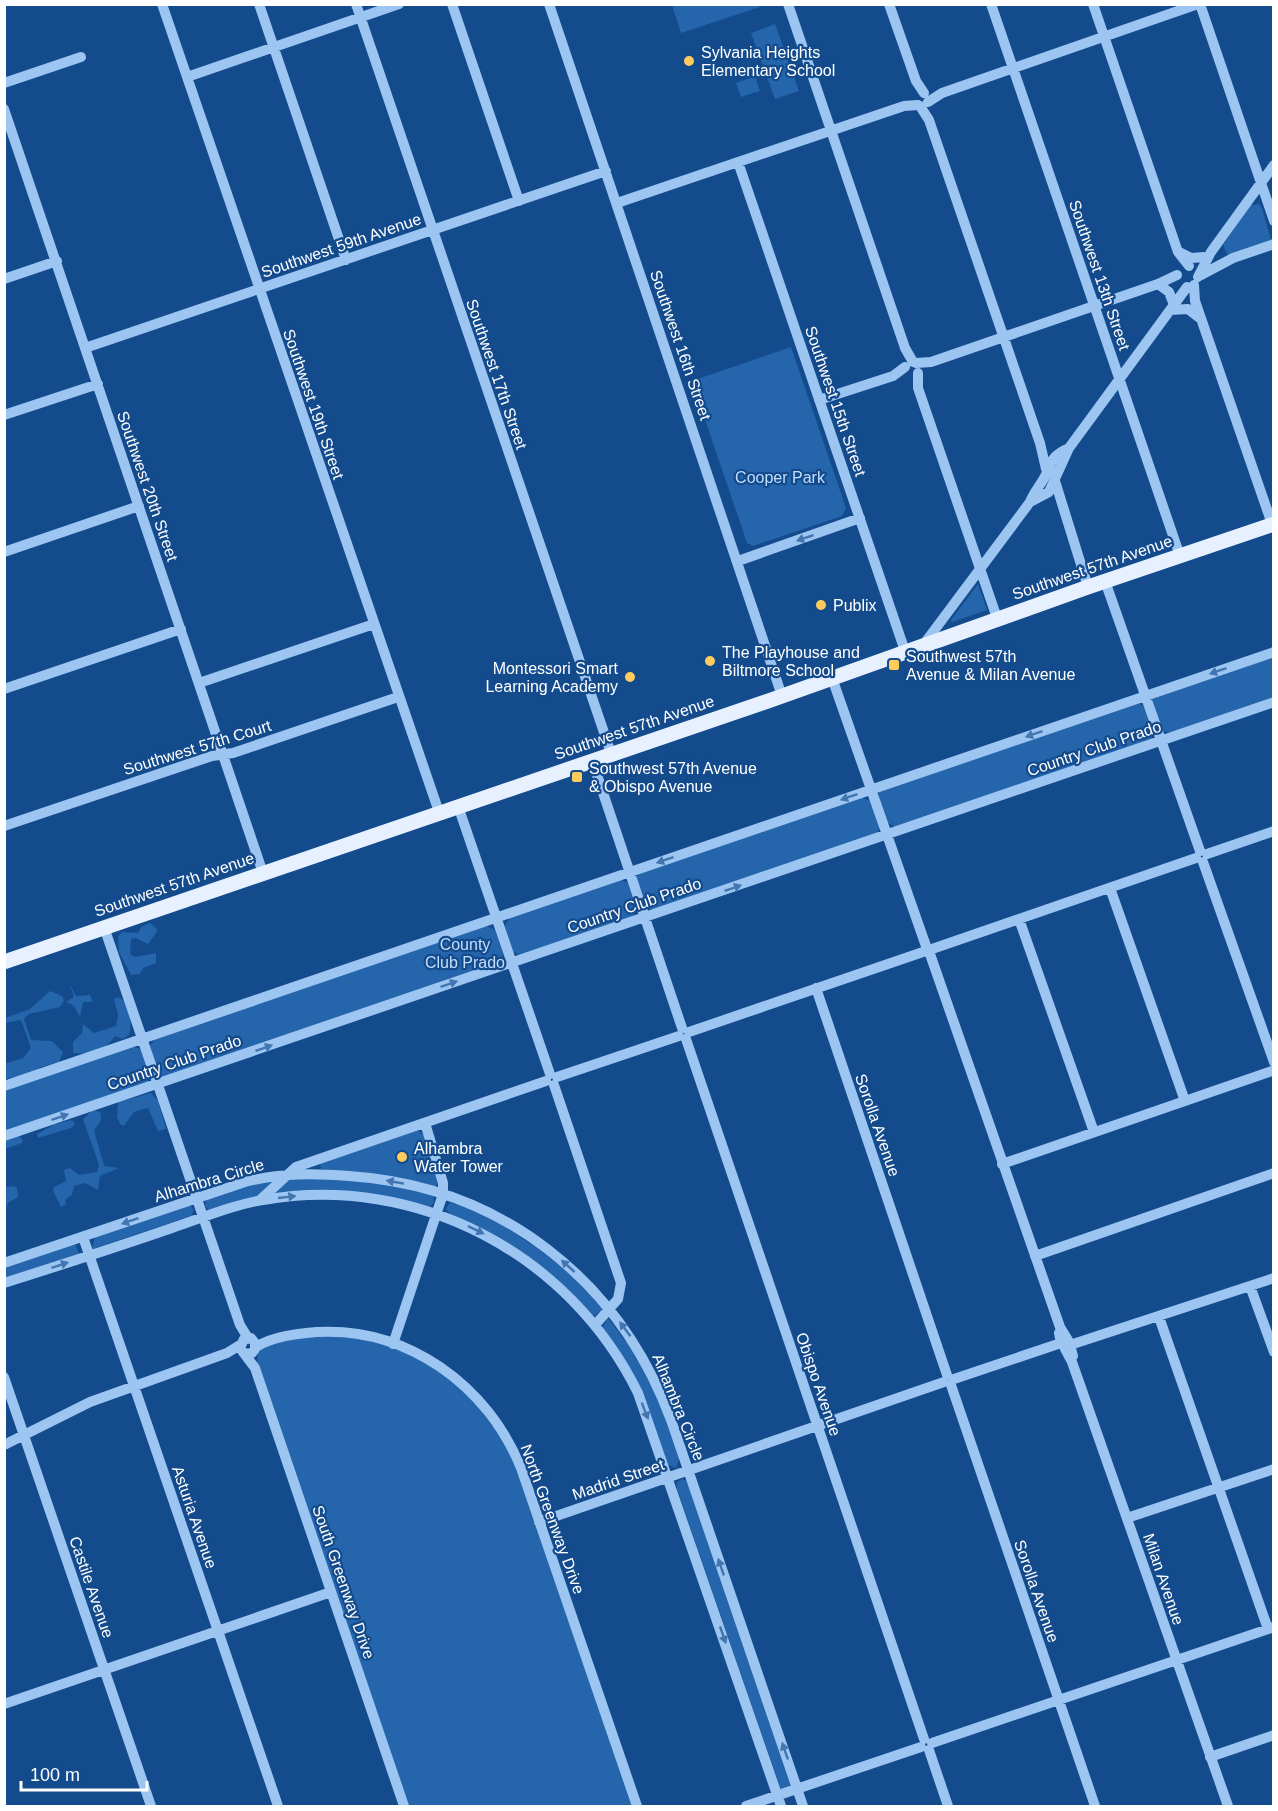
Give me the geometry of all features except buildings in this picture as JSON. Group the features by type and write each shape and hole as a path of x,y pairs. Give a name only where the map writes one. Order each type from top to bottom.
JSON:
{"main road":[{"name":"Southwest 57th Avenue","path":"4,962 782,696 1088,586 1273,524"}],"street":[{"name":"Southwest 19th Street","path":"162,4 439,812"},
{"path":"259,4 346,260"},
{"name":"Southwest 17th Street","path":"356,4 611,753"},
{"path":"186,77 399,4"},
{"path":"452,4 519,201"},
{"name":"Southwest 16th Street","path":"549,4 782,696"},
{"path":"788,4 997,618"},
{"path":"889,4 1088,586"},
{"name":"Southwest 13th Street","path":"991,4 1180,556"},
{"path":"1093,4 1179,252 1183,271 1182,286 1193,283 1233,258 1274,244"},
{"path":"617,203 1199,4 1274,221"},
{"path":"4,83 81,57"},
{"name":"Southwest 20th Street","path":"4,109 10,140 57,261 263,873"},
{"name":"Southwest 15th Street","path":"738,162 905,651"},
{"path":"924,644 981,571 1172,308 1183,297 1211,251 1274,165"},
{"name":"Southwest 59th Avenue","path":"85,348 606,171"},
{"path":"1179,252 1191,258 1211,251 1233,258"},
{"path":"819,400 1158,285 1211,251"},
{"path":"4,279 57,261"},
{"path":"1183,271 1193,283 1195,301 1273,524"},
{"path":"1172,308 1183,271"},
{"path":"1158,285 1169,292 1172,308"},
{"path":"1172,308 1188,309 1201,319"},
{"path":"4,415 98,384"},
{"path":"1040,443 1054,457"},
{"path":"1063,513 1047,494 1054,457 1069,448"},
{"path":"1030,502 1047,494"},
{"path":"4,552 140,506"},
{"path":"738,561 860,518"},
{"path":"972,544 984,548 998,547"},
{"path":"1002,1164 1273,1068 1105,581"},
{"path":"199,683 374,624"},
{"path":"4,689 181,629"},
{"name":"Country Club Prado","path":"4,1086 1274,652"},
{"name":"Milan Avenue","path":"832,678 1228,1806"},
{"name":"Southwest 57th Court","path":"4,826 212,756 398,697"},
{"name":"Country Club Prado","path":"4,1136 1274,702"},
{"name":"Obispo Avenue","path":"592,760 948,1806"},
{"path":"458,806 621,1280 619,1296 595,1325"},
{"path":"260,1200 286,1174 301,1165 1274,831"},
{"path":"1110,888 1185,1101"},
{"path":"1019,919 1094,1132"},
{"path":"104,927 247,1346"},
{"name":"Sorolla Avenue","path":"816,988 1095,1806"},
{"path":"393,1344 443,1194 443,1183 424,1123"},
{"path":"1035,1256 1274,1173"},
{"name":"Alhambra Circle","path":"4,1263 197,1197 245,1182 286,1174 373,1178 443,1194 485,1210 542,1245 576,1273 608,1309 631,1337 650,1369 688,1470 804,1806"},
{"name":"Alhambra Circle","path":"4,1283 260,1200 296,1196 351,1197 399,1203 437,1214 477,1230 519,1254 564,1291 595,1325 622,1364 638,1393 669,1477 779,1801"},
{"name":"Asturia Avenue","path":"83,1237 278,1806"},
{"name":"Madrid Street","path":"539,1522 949,1380 1159,1317 1274,1278"},
{"path":"1250,1286 1274,1352"},
{"path":"746,1806 779,1801 797,1789 1271,1628 1218,1488 1159,1317"},
{"name":"North Greenway Drive","path":"4,1445 80,1406 247,1346 303,1333 335,1332 393,1344 419,1354 443,1368 488,1410 514,1450 637,1806"},
{"name":"South Greenway Drive","path":"247,1346 404,1806"},
{"name":"Castile Avenue","path":"4,1377 151,1806"},
{"path":"1127,1518 1274,1469"},
{"path":"4,1704 331,1592"},
{"path":"1210,1757 1274,1735"}],"green space":[{"path":"759,4 760,7 681,33 672,5"},
{"path":"775,24 799,91 775,99 751,33"},
{"path":"755,76 760,91 741,97 736,83"},
{"path":"1259,204 1271,240 1232,255 1227,254 1223,245 1251,205"},
{"name":"Cooper Park","path":"791,347 846,508 842,516 753,546 747,543 692,381"},
{"path":"978,584 987,610 952,622 951,620"},
{"path":"1273,655 1273,697 1170,733 1161,730 1152,699"},
{"path":"1139,703 1144,707 1154,732 1151,739 897,827 887,823 878,798 879,792"},
{"path":"861,797 870,801 880,827 876,834 653,910 645,907 636,880 638,874"},
{"name":"County Club Prado","path":"619,879 628,883 637,910 632,918 521,956 512,951 504,927 511,916"},
{"path":"150,923 158,930 148,944 135,938 131,939 130,954 135,957 156,953 156,963 143,968 140,974 131,975 119,952 118,937 122,932 138,933 141,927"},
{"name":"County Club Prado","path":"484,925 495,930 503,954 502,960 163,1077 159,1074 149,1047 156,1038"},
{"path":"69,982 76,996 90,995 93,1002 83,1002 80,1017 74,1006 66,1002 74,997"},
{"path":"50,991 62,996 64,1001 60,1007 29,1014 24,1019 31,1040 52,1041 63,1052 59,1062 41,1067 33,1073 5,1079 4,1064 23,1058 31,1048 21,1020 5,1023 5,1018 30,1009"},
{"path":"117,997 126,1003 130,1013 129,1035 123,1039 115,1036 107,1045 97,1050 73,1053 73,1042 82,1033 83,1024 94,1033 116,1026 118,1015 114,999"},
{"path":"131,1046 141,1049 150,1075 147,1084 5,1133 4,1090"},
{"path":"151,1093 158,1101 166,1129 158,1131 148,1108 134,1112 124,1126 120,1124 117,1117 118,1102"},
{"path":"93,1110 100,1112 101,1115 100,1122 94,1130 104,1166 119,1168 100,1176 98,1190 85,1183 74,1186 72,1195 61,1207 53,1191 54,1187 66,1181 64,1170 70,1168 79,1175 97,1172 99,1165 83,1119"},
{"path":"72,1120 75,1124 71,1128 38,1138 37,1134 55,1124"},
{"path":"418,1130 425,1136 438,1183 435,1187 386,1175 321,1169 320,1164"},
{"path":"18,1135 23,1140 22,1143 5,1149 5,1139"},
{"path":"327,1177 397,1184 433,1196 434,1202 430,1207 274,1195 273,1192 287,1179"},
{"path":"277,1179 254,1198 209,1211 205,1206 206,1199 251,1183"},
{"path":"5,1187 17,1188 18,1197 8,1203 5,1211"},
{"path":"450,1202 489,1216 562,1265 603,1309 593,1317 528,1257 483,1229 449,1213 446,1209"},
{"path":"190,1205 194,1210 191,1216 92,1249 95,1237"},
{"path":"75,1243 80,1256 5,1281 4,1266"},
{"path":"608,1318 649,1373 680,1457 676,1468 668,1465 602,1328"},
{"path":"324,1335 375,1341 417,1357 465,1390 509,1448 634,1806 408,1806 257,1364 258,1352 271,1343"},
{"path":"682,1479 687,1481 791,1786 781,1790 677,1489 677,1482"}],"place":[{"name":"Sylvania Heights Elementary School","path":"689,61"},
{"name":"Publix","path":"821,605"},
{"name":"The Playhouse and Biltmore School","path":"710,661"},
{"name":"Southwest 57th Avenue & Milan Avenue","path":"894,665"},
{"name":"Montessori Smart Learning Academy","path":"630,677"},
{"name":"Southwest 57th Avenue & Obispo Avenue","path":"577,777"},
{"name":"Alhambra Water Tower","path":"402,1157"}]}
